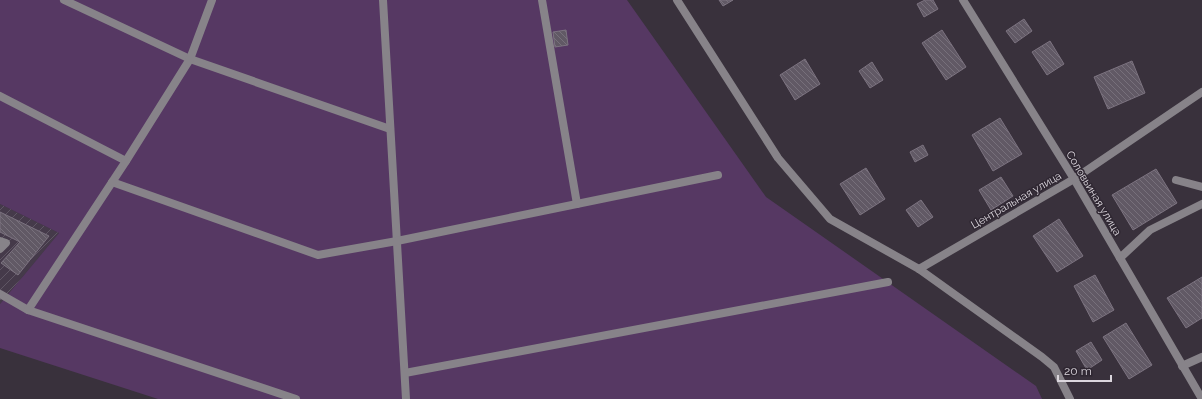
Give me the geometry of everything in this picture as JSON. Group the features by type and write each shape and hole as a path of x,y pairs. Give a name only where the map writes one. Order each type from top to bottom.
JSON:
{"street":[{"path":"64,0 190,59 390,129"},
{"path":"28,310 126,161 190,59 212,0"},
{"path":"383,0 406,399"},
{"path":"542,0 577,204"},
{"path":"677,0 778,158 830,219 919,269 1042,357 1054,367 1070,399"},
{"name":"Соловьиная улица","path":"963,0 1074,179 1202,399"},
{"name":"Центральная улица","path":"919,269 1074,179 1202,92"},
{"path":"0,96 126,161"},
{"path":"112,182 318,255 397,241 718,175"},
{"path":"1176,180 1202,187"},
{"path":"1120,258 1150,230 1202,204"},
{"path":"0,241 6,243 0,249"},
{"path":"404,373 888,282"},
{"path":"0,294 28,310 296,399"},
{"path":"1182,366 1202,357"}],"shaded area":[{"path":"0,0 627,0 766,197 1036,386 1042,399 158,399 0,348 0,304 59,233 0,204"},
{"path":"0,204 59,233 0,304"}],"building":[{"path":"719,0 733,0 723,6"},
{"path":"925,0 933,0 938,9 924,17 917,4"},
{"path":"1024,19 1032,31 1015,43 1006,31"},
{"path":"566,30 568,45 555,47 553,32"},
{"path":"942,30 966,67 946,80 922,43"},
{"path":"1050,41 1064,64 1047,75 1032,52"},
{"path":"805,59 820,84 795,100 780,75"},
{"path":"1132,61 1145,93 1108,109 1094,77"},
{"path":"872,62 883,80 870,88 859,71"},
{"path":"1000,118 1022,154 993,171 972,135"},
{"path":"923,145 928,155 915,162 910,152"},
{"path":"866,168 885,199 860,215 840,184"},
{"path":"1156,169 1177,203 1133,230 1112,195"},
{"path":"1001,177 1013,196 991,210 979,190"},
{"path":"921,200 933,217 918,227 906,210"},
{"path":"0,212 49,236 18,275 1,263 20,242 0,232"},
{"path":"1059,219 1083,256 1057,272 1033,236"},
{"path":"1095,275 1114,310 1093,322 1074,286"},
{"path":"1202,277 1202,318 1186,328 1167,298"},
{"path":"1126,323 1152,365 1129,379 1103,337"},
{"path":"1091,342 1102,360 1087,370 1076,351"}]}
